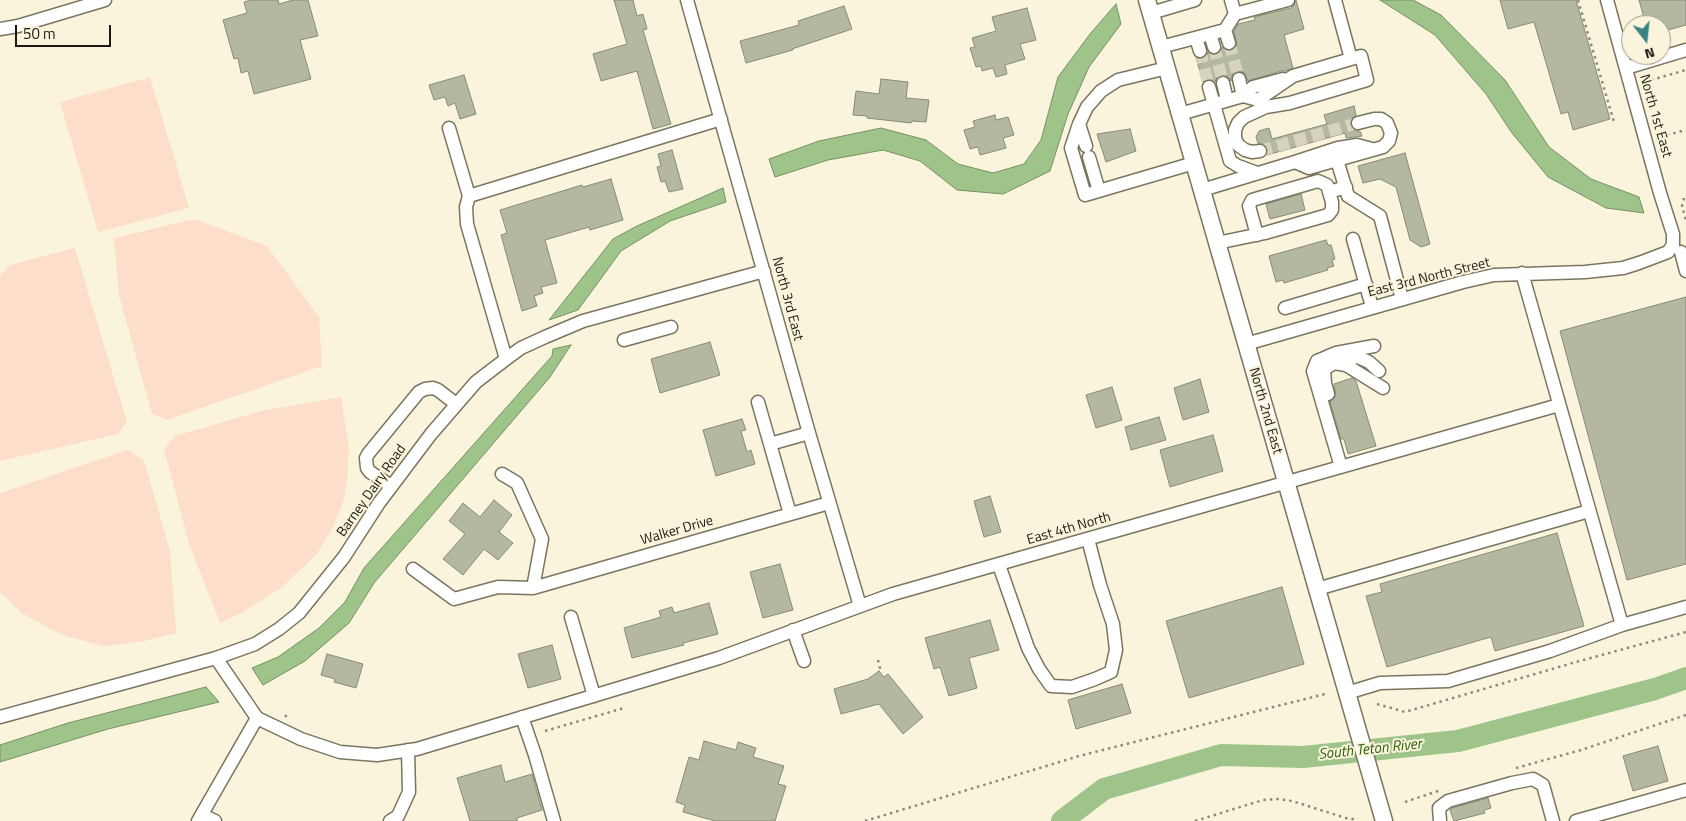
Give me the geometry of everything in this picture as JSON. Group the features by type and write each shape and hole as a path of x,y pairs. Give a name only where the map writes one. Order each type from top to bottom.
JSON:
{"main road":[{"name":"North 2nd East","path":"1149,6 1384,821"}],"street":[{"path":"0,28 18,26 105,0"},
{"name":"North 3rd East","path":"687,0 809,433 860,606"},
{"path":"1149,6 1195,0"},
{"path":"1229,43 1226,30 1235,14 1231,0"},
{"path":"1235,14 1288,0"},
{"path":"1335,0 1351,59"},
{"name":"North 1st East","path":"1607,0 1674,234 1672,245 1678,252"},
{"path":"1161,47 1226,30"},
{"path":"1210,34 1214,47"},
{"path":"1196,38 1200,51"},
{"path":"1626,68 1686,50"},
{"path":"1180,114 1243,96 1253,87 1361,56 1367,80 1290,103 1262,103 1243,96"},
{"path":"1167,68 1118,80 1101,91 1087,108 1071,148 1085,194 1194,163"},
{"path":"1260,151 1252,152 1238,145 1235,138 1235,130 1238,123 1293,76"},
{"path":"1239,79 1243,96"},
{"path":"1223,83 1227,100"},
{"path":"1209,86 1230,161 1257,173"},
{"path":"469,196 721,119"},
{"path":"1295,162 1309,168 1383,147 1389,141 1391,133 1387,123 1381,119 1358,124"},
{"path":"1079,124 1099,190"},
{"path":"449,128 469,196 466,208 467,224 506,359"},
{"path":"1202,190 1338,148 1357,145 1373,150"},
{"path":"1337,160 1348,196 1380,216 1402,299"},
{"path":"1217,243 1257,235 1328,215 1332,210 1332,202 1327,185 1318,182 1252,200 1249,206 1257,235"},
{"path":"1329,192 1346,187"},
{"path":"1353,239 1372,307"},
{"path":"1678,252 1686,271"},
{"name":"East 3rd North Street","path":"1246,344 1470,280 1494,275 1585,272 1623,268 1678,252"},
{"name":"Barney Dairy Road","path":"0,717 216,658 255,644 278,630 299,613 344,557 391,486 456,404 476,382 520,348 583,321 764,271"},
{"path":"1522,274 1622,625"},
{"path":"1285,308 1366,284"},
{"path":"624,340 671,328"},
{"path":"1344,466 1313,371 1317,361 1336,353 1374,346"},
{"path":"1344,466 1325,383 1324,369 1334,363 1358,357 1369,362 1379,371"},
{"path":"1334,363 1346,365 1383,388"},
{"path":"391,486 367,468 366,458 368,454 419,392 433,388 456,404"},
{"path":"758,402 790,514"},
{"name":"East 4th North","path":"257,718 301,739 340,752 377,755 408,750 719,658 893,594 1559,405"},
{"path":"770,444 809,433"},
{"path":"502,474 517,484 542,539 533,588"},
{"name":"Walker Drive","path":"413,569 454,599 498,587 533,588 829,503"},
{"path":"1317,589 1589,511"},
{"path":"999,564 1028,648 1051,686 1072,686 1095,680 1111,672 1116,650 1113,624 1100,586 1088,539"},
{"path":"1347,693 1380,684 1448,681 1550,651 1622,625 1686,607"},
{"path":"571,617 594,696"},
{"path":"793,630 804,661"},
{"path":"215,821 200,818 257,718 216,658"},
{"path":"522,717 554,821"},
{"path":"390,821 398,816 409,792 408,750"},
{"path":"1440,821 1439,808 1448,801 1533,779 1543,786 1553,821"},
{"path":"1576,821 1686,790"}],"path":[{"path":"1578,0 1614,122"},
{"path":"1652,80 1686,70"},
{"path":"1667,135 1686,130"},
{"path":"1684,200 1682,206 1685,221"},
{"path":"1377,704 1405,712 1686,632"},
{"path":"878,660 881,672"},
{"path":"865,821 1079,756 1325,694"},
{"path":"545,730 624,708"},
{"path":"285,717 289,712"},
{"path":"1508,771 1686,716"},
{"path":"1405,802 1443,790"},
{"path":"1195,821 1262,800 1277,799 1292,801 1358,820"}],"shaded area":[{"path":"1380,0 1413,0 1441,15 1505,80 1549,147 1591,179 1639,197 1644,213 1606,208 1548,177 1512,133 1486,94 1435,35"},
{"path":"1116,4 1121,24 1089,67 1068,114 1050,171 1003,194 957,190 920,161 883,150 828,160 775,177 769,159 819,141 881,128 926,140 958,164 993,173 1024,164 1041,140 1058,77 1090,34"},
{"path":"150,77 189,208 98,232 60,102"},
{"path":"723,188 726,202 670,221 621,251 578,310 549,320 613,239 637,226"},
{"path":"195,219 267,246 319,317 322,366 167,420 152,414 119,295 114,238"},
{"path":"75,248 127,422 118,434 0,461 0,276 10,265"},
{"path":"571,345 550,377 374,583 349,623 305,661 263,685 252,668 278,657 319,628 345,602 364,568 552,356 553,349"},
{"path":"341,397 349,449 347,482 343,502 332,529 316,555 281,588 243,612 220,623 189,544 164,449 175,436 261,411"},
{"path":"127,450 144,460 170,551 176,633 139,642 103,646 62,635 23,614 0,592 0,493"},
{"path":"206,687 219,702 108,729 0,762 0,745 68,723"}],"building":[{"path":"251,0 278,0 279,4 293,0 308,0 318,36 300,40 311,79 254,94 248,71 241,73 238,58 234,59 223,20 247,13 244,2"},
{"path":"614,0 633,0 637,16 643,14 647,29 643,30 671,124 653,129 637,71 601,81 593,54 627,44"},
{"path":"1296,0 1304,29 1284,35 1293,68 1248,81 1245,73 1238,71 1233,73 1231,81 1226,75 1222,75 1217,77 1215,82 1207,79 1203,82 1196,58 1203,59 1208,52 1212,55 1217,55 1222,47 1227,51 1232,51 1237,45 1234,31 1238,24 1255,20 1254,17 1291,8"},
{"path":"1500,0 1576,0 1610,119 1573,130 1568,112 1561,114 1534,22 1508,29"},
{"path":"1639,0 1686,0 1686,25 1671,29 1671,15 1643,15"},
{"path":"844,6 852,29 793,50 746,63 740,41 799,25 798,21"},
{"path":"1027,8 1036,40 1020,44 1025,59 1005,65 1007,74 996,77 993,68 982,71 981,66 976,67 970,48 975,47 972,38 996,31 992,17"},
{"path":"464,75 476,114 460,119 455,103 448,106 445,97 434,100 429,85"},
{"path":"881,79 908,82 906,98 929,100 926,122 912,121 911,123 853,115 856,91 879,94"},
{"path":"1354,106 1356,115 1350,120 1350,125 1355,131 1360,131 1362,136 1346,138 1345,133 1267,155 1268,150 1266,146 1258,143 1256,137 1259,131 1269,128 1272,139 1327,124 1324,115"},
{"path":"995,115 996,120 1008,117 1014,135 1003,138 1006,148 980,155 978,147 970,149 964,130 975,127 973,121"},
{"path":"1130,129 1136,151 1106,162 1097,134"},
{"path":"672,150 683,189 669,192 665,181 661,182 657,167 661,166 658,154"},
{"path":"1405,153 1430,244 1421,247 1410,240 1396,187 1380,179 1363,183 1358,166"},
{"path":"611,179 623,220 590,230 589,227 545,240 557,283 541,287 543,293 534,296 537,306 522,311 501,235 507,233 500,210 582,185 583,187"},
{"path":"1301,194 1305,210 1270,219 1266,204"},
{"path":"1326,240 1328,245 1331,245 1335,259 1332,260 1334,266 1327,268 1328,270 1284,283 1283,280 1276,282 1269,256"},
{"path":"1686,297 1686,564 1627,580 1560,331"},
{"path":"710,342 720,375 660,393 651,359"},
{"path":"1352,378 1356,381 1376,446 1348,454 1344,439 1341,439 1330,402 1336,396 1334,384"},
{"path":"1200,379 1209,412 1183,420 1174,388"},
{"path":"1112,387 1122,420 1096,428 1086,395"},
{"path":"1159,417 1166,440 1131,450 1125,427"},
{"path":"742,419 746,430 741,431 747,452 751,450 755,464 716,476 703,430"},
{"path":"1213,435 1223,471 1170,487 1160,450"},
{"path":"990,496 1001,532 984,537 974,501"},
{"path":"494,500 512,515 499,532 513,543 498,560 484,549 463,575 443,559 465,534 449,521 463,503 480,517"},
{"path":"1557,533 1584,626 1495,651 1491,637 1387,667 1366,596 1382,592 1380,584"},
{"path":"780,564 793,610 763,618 750,572"},
{"path":"1282,587 1304,664 1189,698 1166,621"},
{"path":"709,603 718,634 632,658 624,628 661,617 659,611 672,607 674,613"},
{"path":"990,620 999,650 969,658 977,688 949,696 940,667 934,669 925,638"},
{"path":"552,645 561,679 528,688 518,654"},
{"path":"327,654 363,664 356,688 334,682 335,679 321,675"},
{"path":"879,671 884,677 888,674 923,717 903,734 879,704 841,714 834,689 868,679"},
{"path":"1122,684 1131,713 1076,729 1068,700"},
{"path":"704,741 736,750 738,742 756,748 753,757 784,766 778,784 786,786 775,821 715,821 683,812 685,805 676,802 689,757 699,760"},
{"path":"1658,746 1668,781 1633,791 1623,756"},
{"path":"501,765 505,782 532,774 542,810 517,818 517,821 470,821 457,778"},
{"path":"1488,798 1491,808 1484,810 1485,813 1454,821 1450,810 1452,808"}],"waterway":[{"name":"South Teton River","path":"1062,821 1104,789 1221,755 1303,757 1458,741 1655,689 1686,678"}],"tunnel":[{"path":"1229,43 1239,79"},
{"path":"1214,47 1223,83"},
{"path":"1200,51 1209,87"},
{"path":"1260,151 1358,123"}]}
